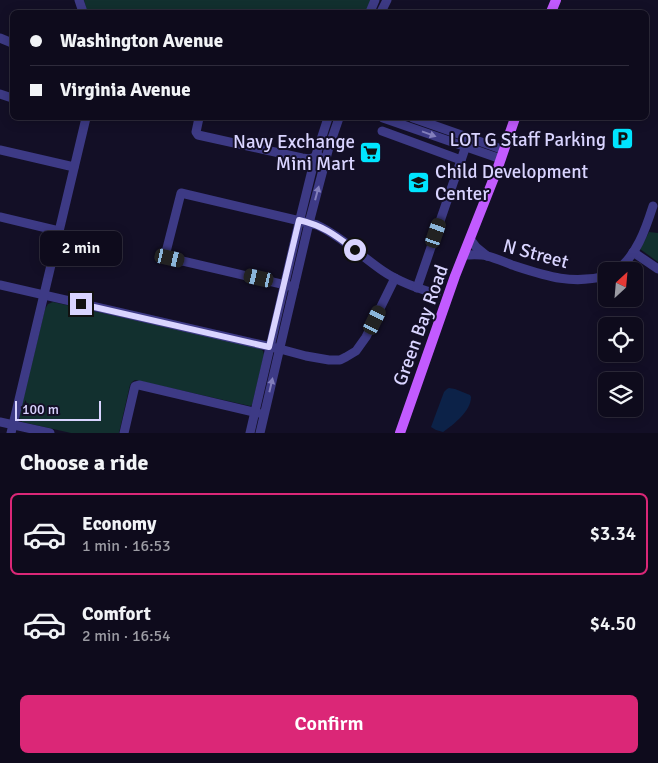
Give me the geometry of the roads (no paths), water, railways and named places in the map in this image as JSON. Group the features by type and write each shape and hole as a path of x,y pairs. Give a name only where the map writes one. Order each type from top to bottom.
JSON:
{"main road":[{"name":"Green Bay Road","path":"400,433 452,284 514,120"}],"street":[{"path":"12,429 86,120"},
{"path":"199,120 196,132 198,135 302,158 309,159 328,154"},
{"path":"250,433 299,220 315,158 327,120"},
{"path":"260,433 309,223 338,120"},
{"path":"389,120 465,147 502,155"},
{"path":"419,120 469,138 502,155"},
{"path":"382,131 461,160"},
{"path":"417,288 469,138"},
{"path":"0,150 74,167"},
{"path":"294,287 167,256 166,252 181,193 322,227 395,278 436,294"},
{"path":"626,262 646,228 653,206"},
{"path":"0,217 59,231"},
{"name":"N Street","path":"470,239 487,256"},
{"path":"633,252 658,269"},
{"name":"N Street","path":"464,255 487,256 560,279 578,280 598,278"},
{"path":"0,285 306,356 340,360 356,351 366,337 395,278"},
{"path":"124,433 136,386 139,385 264,414"},
{"path":"0,422 12,429 50,433"}],"water":[{"path":"449,388 471,397 465,412 443,432 431,427 444,392"}],"place":[{"name":"LOT G Staff Parking","path":"622,139"},
{"name":"Navy Exchange Mini Mart","path":"371,152"},
{"name":"Child Development Center","path":"419,182"}]}
